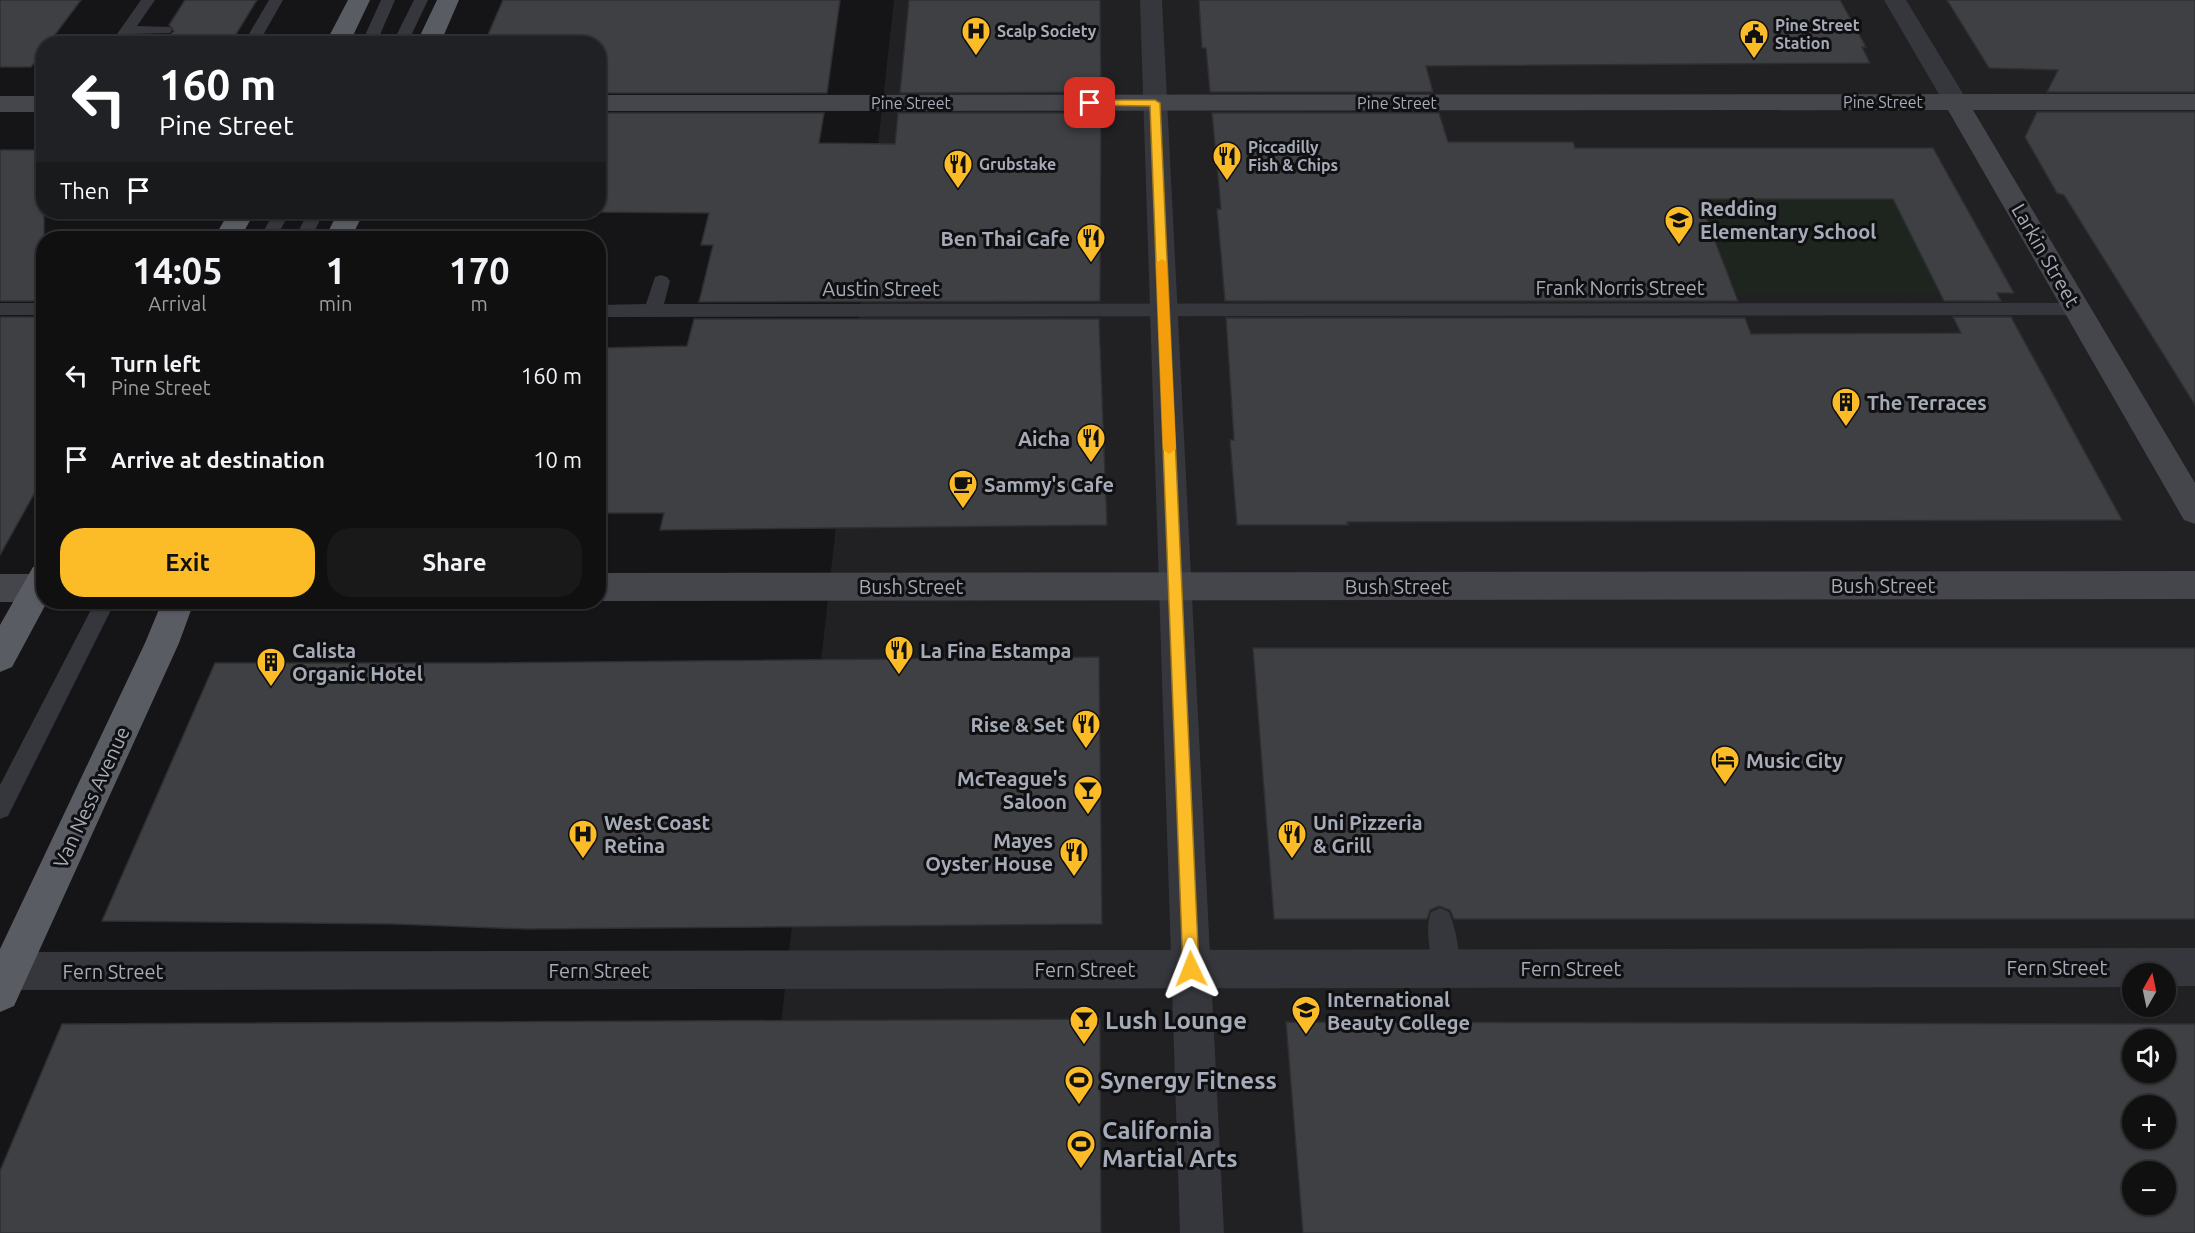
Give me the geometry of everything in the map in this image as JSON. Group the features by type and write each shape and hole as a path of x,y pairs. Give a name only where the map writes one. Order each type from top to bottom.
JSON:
{"highway":[{"path":"341,36 359,0"},
{"path":"432,36 448,0"},
{"path":"0,657 36,594"},
{"name":"Van Ness Avenue","path":"5,981 162,643 175,609"}],"main road":[{"name":"Larkin Street","path":"1956,102 2195,511"},
{"name":"Pine Street","path":"606,104 2195,102"},
{"path":"0,104 36,104"},
{"path":"0,588 36,585"},
{"name":"Bush Street","path":"606,587 2195,585"}],"street":[{"path":"1151,0 1202,1233"},
{"name":"Larkin Street","path":"1895,0 1956,102"},
{"name":"Fern Street","path":"5,981 1191,969 2195,967"}],"lane":[{"path":"123,36 148,0"},
{"path":"255,36 276,0"},
{"path":"372,36 388,0"},
{"path":"403,36 421,0"},
{"path":"127,30 165,30"},
{"path":"238,31 251,36"},
{"path":"653,311 661,281"},
{"path":"0,309 36,309"},
{"name":"Frank Norris Street","path":"1163,310 2077,309"},
{"name":"Austin Street","path":"606,311 1163,310"},
{"path":"0,808 101,609"},
{"path":"1440,920 1447,969"}],"shaded area":[{"path":"894,0 2195,0 2195,1233 758,1233"},
{"path":"1699,199 1893,199 1940,293 1735,293"}],"building":[{"path":"0,0 81,0 54,36 36,36 36,60 31,67 0,67"},
{"path":"185,0 257,0 235,36 161,36 170,35 174,31 169,25"},
{"path":"503,0 840,0 827,93 606,93 606,36 487,36"},
{"path":"909,0 1100,0 1101,92 900,93"},
{"path":"1199,0 1840,0 1866,47 1862,47 1870,63 1426,66 1433,92 1210,92 1206,48 1202,48"},
{"path":"1947,0 2195,0 2195,92 2047,92 2058,70 1989,68"},
{"path":"2037,112 2195,112 2195,405 2064,195 2057,193 2025,137"},
{"path":"606,113 824,113 819,143 895,144 898,113 1101,113 1100,301 699,302 713,245 701,245 709,213 606,212"},
{"path":"1212,113 1439,113 1448,142 1573,142 1575,148 1933,148 2014,293 1997,293 2001,301 1944,301 1893,199 1699,199 1738,301 1225,301 1217,209 1221,209"},
{"path":"0,150 36,150 36,219 44,219 44,231 36,231 36,301 0,301"},
{"path":"0,317 36,317 36,490 0,555"},
{"path":"1953,317 2011,317 2122,520 1347,522 1348,525 1237,525 1230,440 1234,440 1226,318 1745,318 1751,334 1961,333"},
{"path":"694,319 1099,319 1107,525 660,530 664,513 606,513 606,348 687,346"},
{"path":"1253,648 2195,648 2195,919 1454,919 1450,910 1439,906 1430,910 1427,919 1274,919"},
{"path":"1099,657 1102,924 526,929 394,924 102,921 215,663"},
{"path":"1100,1019 1101,1233 0,1233 0,1171 62,1024"},
{"path":"1286,1022 2195,1024 2195,1233 1303,1233"}],"slow traffic":[{"path":"1162,263 1169,449"}],"place":[{"name":"Scalp Society","path":"976,56"},
{"name":"Pine Street Station","path":"1754,60"},
{"name":"Piccadilly Fish & Chips","path":"1227,182"},
{"name":"Grubstake","path":"958,190"},
{"name":"Redding Elementary School","path":"1679,246"},
{"name":"Ben Thai Cafe","path":"1091,264"},
{"name":"The Terraces","path":"1846,428"},
{"name":"Aicha","path":"1091,464"},
{"name":"Sammy's Cafe","path":"963,510"},
{"name":"La Fina Estampa","path":"899,676"},
{"name":"Calista Organic Hotel","path":"271,688"},
{"name":"Rise & Set","path":"1086,750"},
{"name":"Music City","path":"1725,786"},
{"name":"McTeague's Saloon","path":"1088,816"},
{"name":"West Coast Retina","path":"583,860"},
{"name":"Uni Pizzeria & Grill","path":"1292,860"},
{"name":"Mayes Oyster House","path":"1074,878"},
{"name":"International Beauty College","path":"1306,1036"},
{"name":"Lush Lounge","path":"1084,1046"},
{"name":"Synergy Fitness","path":"1079,1106"},
{"name":"California Martial Arts","path":"1081,1170"}],"route":[{"path":"1090,103 1155,103 1191,969"}]}
